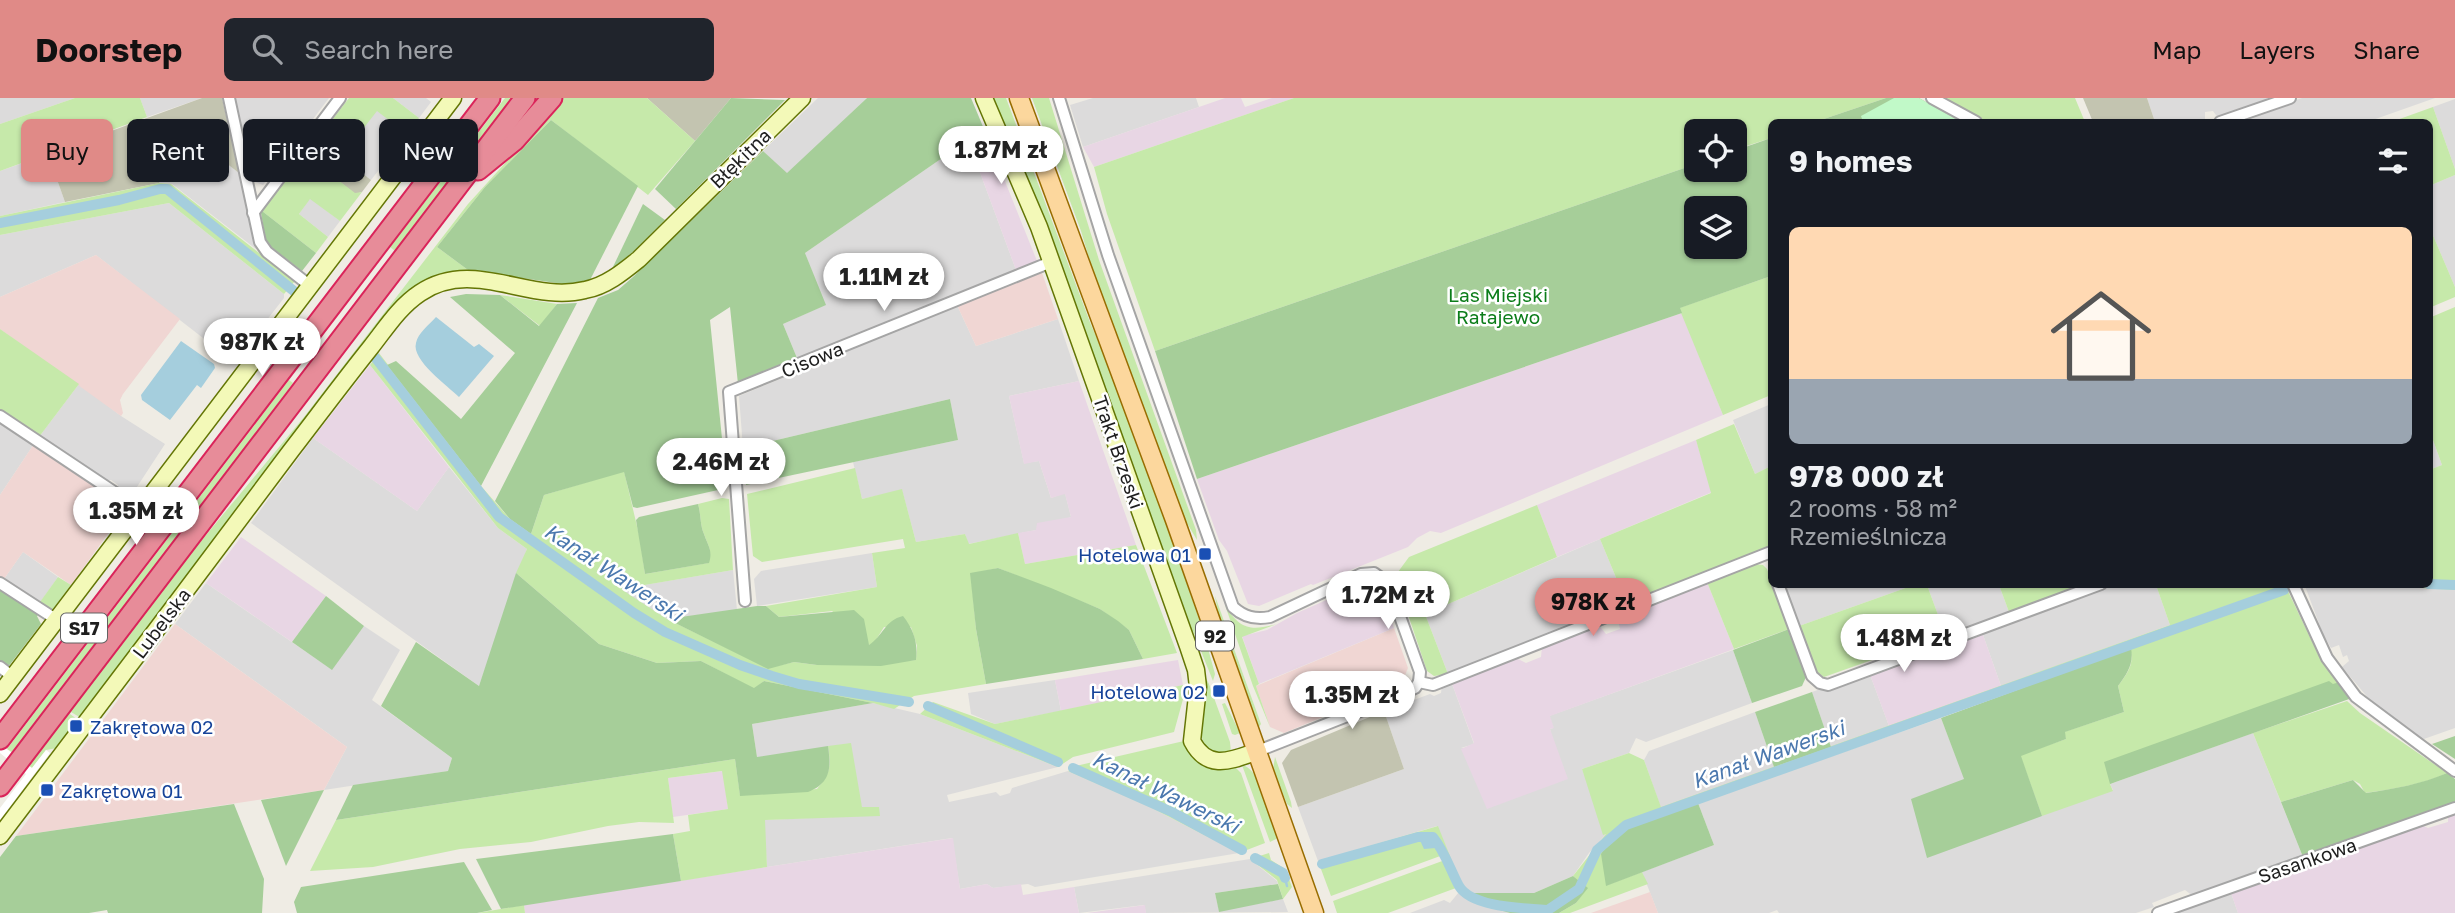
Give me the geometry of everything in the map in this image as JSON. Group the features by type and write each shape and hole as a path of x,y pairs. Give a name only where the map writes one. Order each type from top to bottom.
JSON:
{"highway":[{"name":"S17","path":"0,739 490,98"},
{"name":"S17","path":"0,786 525,98"},
{"path":"458,186 515,140 552,98"}],"main road":[{"name":"Trakt Brzeski","path":"1019,98 1258,751 1314,913"}],"street":[{"path":"229,98 257,235 267,252 309,285"},
{"path":"253,213 340,98"},
{"path":"0,694 7,672 57,620 453,98"},
{"name":"Błękitna","path":"373,344 410,301 428,288 452,280 486,279 555,293 585,290 601,285 639,259 802,98"},
{"name":"Trakt Brzeski","path":"984,98 1051,262 1196,670 1198,687 1192,741 1199,752 1214,761 1229,761 1258,751"},
{"path":"1059,98 1108,255 1233,607 1255,619 1270,617 1361,574 1374,573 1388,583 1420,672 1415,688 1258,751"},
{"path":"1931,98 1970,119"},
{"path":"2229,119 2290,98"},
{"name":"Cisowa","path":"744,601 729,392 1051,262"},
{"name":"Lubelska","path":"0,836 373,344"},
{"path":"0,416 141,510"},
{"path":"1419,682 1433,685 1768,553"},
{"path":"0,583 57,620"},
{"path":"1779,588 1812,676 1820,683 1828,685 2090,588"},
{"path":"2295,588 2327,658 2356,697 2455,771"},
{"name":"Sasankowa","path":"2158,913 2455,808"}],"shaded area":[{"path":"0,98 75,98 0,124"},
{"path":"140,98 202,98 147,117"},
{"path":"202,98 222,98 227,119 144,119"},
{"path":"235,98 329,98 313,119 243,119 243,135"},
{"path":"393,98 426,98 431,102 419,118"},
{"path":"647,98 731,98 695,141"},
{"path":"818,98 867,98 787,174 763,151"},
{"path":"1093,98 1196,98 1199,107 1083,147 1070,105"},
{"path":"1225,98 1241,98 1245,107 1272,98 1294,98 1094,167 1083,147"},
{"path":"2083,98 2147,98 2154,119 2092,119"},
{"path":"2147,98 2267,98 2266,102 2218,118 2213,111 2205,112 2205,119 2154,119"},
{"path":"2302,98 2435,98 2376,119 2242,119"},
{"path":"2455,99 2455,169 2433,107"},
{"path":"377,110 388,119 379,119 379,170 371,180 365,175 365,126"},
{"path":"127,125 127,182 160,182 65,202 58,182 113,182 113,130"},
{"path":"229,129 239,173 229,165"},
{"path":"984,129 1037,261 1016,270 968,140"},
{"path":"968,140 1016,270 797,358 783,324 825,305 805,253"},
{"path":"21,164 21,182 58,182 65,202 0,216 0,171"},
{"path":"229,165 239,173 256,249 172,184 159,183 229,182"},
{"path":"365,175 371,180 362,192 355,194 340,182 365,182"},
{"path":"2455,175 2455,287 2433,235 2433,184"},
{"path":"310,198 340,221 328,237 299,214"},
{"path":"169,203 284,294 284,298 234,362 96,255 0,297 0,235"},
{"path":"96,255 180,319 123,394 120,400 123,413 121,416 0,329 0,297"},
{"path":"1041,270 1058,319 976,346 957,305"},
{"path":"957,305 976,346 1058,319 1079,381 1009,396 1024,463 1039,461 1051,498 1065,493 1071,517 1036,530 968,544 965,534 916,542 902,490 862,499 853,462 958,440 950,399 743,448 739,396"},
{"path":"1682,313 1723,415 1441,533 1430,531 1408,547 1313,585 1259,606 1248,604 1227,551 1219,540 1197,479"},
{"path":"370,365 449,467 417,511 313,438"},
{"path":"1079,381 1136,545 1025,564 1018,533 1036,530 1037,523 1071,517 1065,494 1051,498 1039,461 1024,464 1009,396"},
{"path":"79,384 121,416 165,444 131,496 111,480 107,481 39,437"},
{"path":"1768,405 1768,468 1755,474 1733,420"},
{"path":"0,421 34,444 0,495"},
{"path":"313,438 417,511 449,467 498,528 527,549 479,686 251,523"},
{"path":"1696,440 1712,492 1557,557 1537,505"},
{"path":"2433,440 2442,465 2433,468"},
{"path":"34,444 128,506 71,585 23,552 4,579 0,576 0,495"},
{"path":"241,537 326,596 292,642 206,583"},
{"path":"1600,539 1627,604 1448,674 1425,614"},
{"path":"23,552 58,577 39,604 4,579"},
{"path":"872,553 877,587 757,606 754,579 761,571"},
{"path":"733,570 737,610 667,619 620,589"},
{"path":"1707,582 1734,649 1550,716 1554,728 1550,729 1568,779 1487,809 1461,749 1474,743 1451,681 1514,657 1526,663 1541,657 1542,647 1598,624 1606,634 1620,629 1618,620 1624,613"},
{"path":"206,583 331,669 364,626 400,650 372,700 452,758 448,771 324,790 347,747 175,624"},
{"path":"1365,583 1380,589 1394,628 1259,684 1242,636 1267,630 1297,613"},
{"path":"1784,588 1906,588 1799,626"},
{"path":"1928,588 2000,588 2009,612 1945,634"},
{"path":"2103,588 2157,588 2170,625 2001,686 1982,632"},
{"path":"2306,588 2455,590 2455,728 2421,740 2370,700 2342,667 2349,661 2347,655 2343,657 2339,645 2331,648"},
{"path":"175,624 347,747 324,790 16,836"},
{"path":"1394,628 1408,668 1401,685 1284,733 1270,727 1256,686"},
{"path":"1982,632 2001,686 1889,726 1869,672"},
{"path":"1733,650 1752,703 1646,742 1636,738 1629,753 1582,769 1607,833 1573,876 1534,893 1471,893 1462,886 1437,826 1318,861 1298,807 1404,769 1384,711 1430,694 1434,696 1441,693 1442,684 1451,681 1474,744 1461,748 1554,745 1549,716"},
{"path":"1178,660 1183,685 1061,711 1055,680"},
{"path":"1869,672 1889,726 1831,747 1812,692"},
{"path":"1055,680 1061,711 995,724 971,714 968,693"},
{"path":"873,703 920,714 1058,767 947,795 949,802 996,792 1000,796 1010,793 1012,788 1068,771 1150,807 1239,853 1035,887 1028,884 993,888 987,884 960,889 952,838 767,867 764,820 880,815 862,808 858,792 757,757 752,724"},
{"path":"1384,711 1404,769 1298,807 1282,763 1291,750"},
{"path":"1755,712 1774,767 1661,808 1644,760 1649,751"},
{"path":"1941,718 1965,780 2113,790 2110,784 2253,733 2303,857 2193,896 2185,890 2152,903 2154,907 2136,913 1779,913 1777,910 1769,913 1658,913 1642,872 1714,845 1698,803"},
{"path":"723,771 728,809 673,817 668,778"},
{"path":"2455,813 2455,913 2238,913 2231,893 2421,825 2428,828 2448,822 2448,815"},
{"path":"953,838 960,889 987,884 993,888 1021,884 1023,895 1074,887 1079,913 525,913 524,905"},
{"path":"1250,859 1278,884 1215,893 1219,911 1283,899 1288,912 1146,913 1144,905 1079,913 1074,887"},
{"path":"1459,892 1492,908 1510,913 1410,913 1444,900 1450,903"},
{"path":"1650,892 1658,913 1591,913"},
{"path":"2231,893 2238,913 2174,913"},
{"path":"1145,905 1146,913 1087,913"}],"green space":[{"path":"75,98 140,98 147,117 127,119 127,124 113,129 113,119 21,119 21,163 0,171 0,124"},
{"path":"349,98 393,98 419,118 387,119 377,111 365,126 365,119 333,119"},
{"path":"505,98 512,98 478,142 478,133"},
{"path":"564,98 647,98 695,141 648,195 551,120 485,187 437,247 468,270 493,273 468,272 426,283 81,718 71,712 77,719 73,729 57,748 46,750 32,768 29,766 192,552 304,417 468,204"},
{"path":"731,98 785,100 676,209 655,189"},
{"path":"867,98 971,98 984,129 805,253 826,305 783,324 797,358 738,384 730,307 710,320 727,488 637,508 633,507 624,472 544,495 531,534 510,519 495,501 598,298 618,290 633,277 763,151 787,173"},
{"path":"990,98 1006,98 1091,325 1123,397 1204,634 1215,674 1213,681 1193,631 1189,632"},
{"path":"1032,98 1049,98 1099,260 1196,530 1197,540 1181,513 1102,301 1081,231"},
{"path":"1294,98 1886,98 1824,119 1768,119 1768,139 1747,146 1747,119 1684,119 1684,168 1155,351 1107,214 1094,167"},
{"path":"1886,98 1919,98 1956,119 1824,119"},
{"path":"1894,98 1919,98 1956,119 1862,119 1861,116"},
{"path":"1944,98 2075,98 2084,119 1977,119"},
{"path":"2433,107 2455,175 2433,184 2433,119 2400,119"},
{"path":"551,120 638,186 590,280 563,284 468,270 437,247 485,187"},
{"name":"Las Miejski Ratajewo","path":"1768,139 1768,277 1680,308 1682,313 1197,479 1155,351 1684,168 1684,182 1747,182 1747,146"},
{"path":"284,182 341,182 355,193 362,192 340,221 310,199 299,214 328,237 316,253 262,211"},
{"path":"440,182 448,182 395,251 390,247"},
{"path":"159,183 171,184 295,281 284,294 169,203 0,235 0,216"},
{"path":"643,204 665,220 612,269"},
{"path":"262,211 316,253 302,271 266,243"},
{"path":"2433,235 2455,287 2455,297 2433,306"},
{"path":"1768,277 1768,396 1723,415 1679,308"},
{"path":"466,294 500,295 539,326 557,304 577,303 481,486 387,365 396,361 461,419 515,353 450,297"},
{"path":"500,295 557,304 540,326"},
{"path":"2455,307 2455,590 2422,588 2433,588 2433,468 2442,465 2433,440 2433,316"},
{"path":"0,329 79,384 39,437 0,411"},
{"path":"379,353 481,486 510,519 531,534 544,495 624,471 645,574 708,563 710,551 698,504 722,498 729,499 733,570 621,589 667,619 768,668 794,662 846,665 916,660 917,646 911,627 884,627 874,643 869,645 832,611 779,617 766,606 877,587 872,553 905,548 903,539 762,562 753,556 747,494 855,468 862,499 902,489 916,542 965,534 969,544 1018,533 1025,564 1136,545 1177,653 1143,659 1129,630 1100,609 998,568 971,574 976,629 986,684 914,696 894,709 764,681 754,689 701,661 657,663 599,644 516,573 527,549 498,528 370,365"},
{"path":"289,380 293,383 259,429 12,752 7,749"},
{"path":"950,399 958,440 746,485 743,448"},
{"path":"1734,424 1755,474 1768,468 1768,548 1627,604 1600,539 1711,493 1696,440"},
{"path":"698,504 710,551 709,563 645,574 636,520 639,517"},
{"path":"1537,505 1557,557 1425,614 1448,674 1434,676 1427,671 1395,576 1409,557"},
{"path":"1755,564 1763,565 1768,572 1768,588 1774,588 1789,629 1734,649 1707,582"},
{"path":"998,568 1100,609 1129,630 1143,659 986,684 970,573"},
{"path":"516,573 599,644 657,663 701,661 754,688 764,681 873,703 752,724 757,757 828,746 828,774 821,784 808,792 740,796 735,759 336,820 353,785 448,771 452,758 381,706 416,642 479,686"},
{"path":"58,577 71,585 52,610 40,602"},
{"path":"0,587 39,614 37,616 41,624 8,667 0,661"},
{"path":"1906,588 1928,588 1945,634 1824,677 1817,672 1799,626"},
{"path":"2000,588 2071,588 2071,589 2009,612"},
{"path":"2157,588 2286,588 2318,654 2339,682 2110,784 2113,791 2042,816 2020,755 2066,739 2064,732 2124,712 2118,686 2131,664 2130,649 1625,829 1607,885 1642,872 1648,884 1570,913 1559,913 1576,903 1587,888 1573,876 1606,834 1603,835 1582,769 1629,753 1644,760 1661,807 2170,625"},
{"path":"326,596 364,626 332,670 292,642"},
{"path":"1215,596 1261,724 1259,727 1218,612"},
{"path":"1225,605 1241,624 1260,628 1277,624 1242,637 1259,684 1256,686 1270,727 1253,686"},
{"path":"766,606 779,617 854,610 864,619 869,645 892,621 903,616 914,637 916,660 881,666 794,662 768,669 667,619"},
{"path":"1789,629 1806,677 1802,686 1752,703 1733,650"},
{"path":"2131,648 2131,664 2118,686 2124,712 2065,732 2066,739 2021,756 2042,816 1927,858 1911,799 1964,779 1941,718"},
{"path":"1202,671 1230,742 1231,752 1217,753 1208,748 1202,738 1199,710"},
{"path":"2329,681 2333,684 2339,682 2352,698 2110,784 2104,762"},
{"path":"1183,685 1185,692 1174,732 1073,757 1058,767 920,714 933,702 995,724"},
{"path":"1812,692 1831,747 1774,767 1755,712"},
{"path":"2347,701 2360,713 2447,773 2417,784 2365,793 2360,784 2353,780 2281,802 2253,733"},
{"path":"1225,703 1240,733 1232,734 1222,704"},
{"path":"2455,736 2455,759 2432,744"},
{"path":"1184,741 1193,756 1204,766 1219,770 1235,767 1241,773 1265,843 1239,853 1150,807 1068,771 1080,765"},
{"path":"851,743 862,807 879,807 880,816 765,820 767,867 681,881 673,834 690,831 688,815 728,809 722,771 668,778 674,823 639,822 608,826 531,842 460,849 373,867 310,871 336,820 735,759 740,795 817,789 829,769 828,746"},
{"path":"1275,757 1292,808 1287,804 1273,769"},
{"path":"1242,765 1255,775 1269,806 1279,835 1270,842"},
{"path":"2447,773 2455,779 2455,802 2303,857 2281,802 2353,780 2366,793 2418,783"},
{"path":"324,790 286,866 261,800"},
{"path":"1698,803 1714,845 1606,886 1601,854 1614,835"},
{"path":"234,804 264,879 262,913 108,913 107,910 89,913 0,913 0,857 16,836"},
{"path":"1438,826 1462,886 1471,893 1468,897 1456,888 1388,913 1337,913 1333,901 1445,860 1443,855 1331,896 1318,861"},
{"path":"673,834 681,881 501,909 476,859"},
{"path":"1269,853 1271,860 1285,869 1292,887 1283,899 1277,880 1250,859"},
{"path":"464,862 492,910 477,913 297,913 294,902 301,887"},
{"path":"1573,876 1588,888 1576,903 1559,913 1510,913 1468,897 1471,893 1534,893"},
{"path":"1278,884 1283,899 1219,912 1215,893"},
{"path":"524,905 525,913 477,913"}],"water":[{"path":"436,317 474,347 479,344 494,356 459,397 425,365 416,350 419,336"},
{"path":"181,341 214,364 215,368 201,388 197,385 170,420 142,400 141,395"},
{"path":"1427,832 1437,840 1436,848 1424,849 1418,836"}],"pier":[{"path":"0,744 32,768 46,750 50,753 0,820 0,808 26,774 0,753"}],"waterway":[{"name":"Kanał Wawerski","path":"0,223 167,189 295,292"},
{"name":"Kanał Wawerski","path":"374,356 499,517 634,613 665,632 772,676 799,684 909,702"},
{"name":"Kanał Wawerski","path":"2433,584 2455,585"},
{"name":"Kanał Wawerski","path":"1322,864 1418,837 1433,837 1459,886 1475,899 1513,907 1548,910 1579,889 1597,850 1626,825 2284,590"},
{"name":"Kanał Wawerski","path":"928,706 1058,762"},
{"name":"Kanał Wawerski","path":"1073,768 1172,812 1242,850"},
{"name":"Kanał Wawerski","path":"1255,858 1283,873 1285,878"},
{"path":"1285,878 1287,886"}],"place":[{"name":"Hotelowa 01","path":"1205,554"},
{"name":"Hotelowa 02","path":"1219,691"},
{"name":"Zakrętowa 02","path":"76,726"},
{"name":"Zakrętowa 01","path":"47,790"}]}
